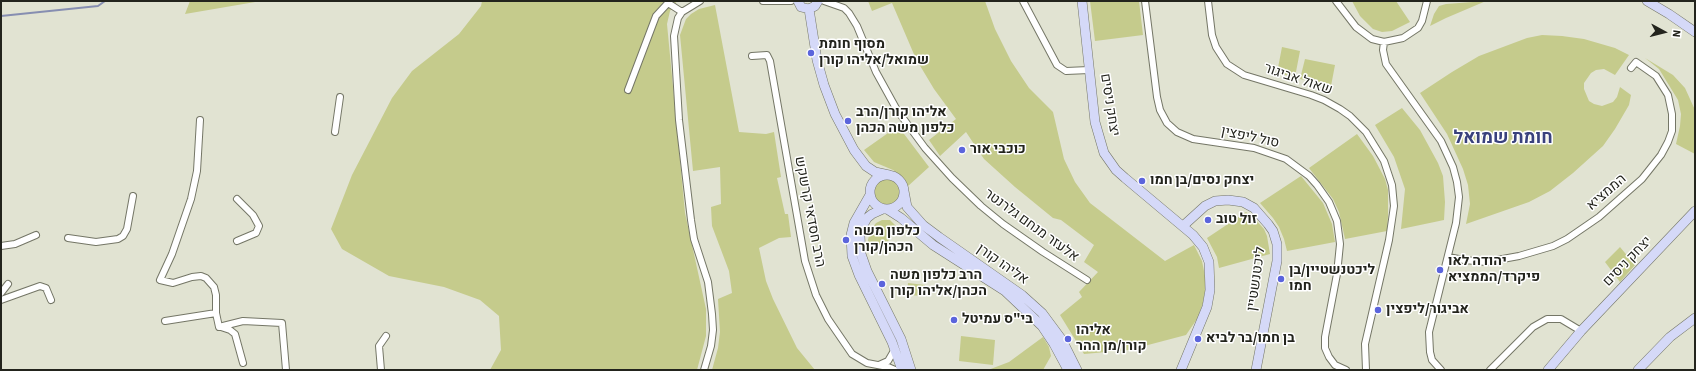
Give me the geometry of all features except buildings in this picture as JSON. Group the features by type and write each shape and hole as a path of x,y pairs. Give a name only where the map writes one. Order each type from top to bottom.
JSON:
{"street":[{"path":"700,1 682,12 678,18 674,36 679,120 691,220 694,239 708,282 712,314 713,330 711,346 704,370"},
{"path":"763,1 791,1"},
{"path":"798,1 801,7 808,10"},
{"path":"808,10 815,6 818,1"},
{"name":"אלעזר מנחם גלרנטר","path":"824,1 844,8 854,19 870,59 887,93 897,110 935,160 981,206 1003,224 1087,280"},
{"path":"1023,1 1057,65 1066,71 1089,70"},
{"name":"יצחק ניסים","path":"1082,1 1095,122 1104,154 1116,170 1193,235 1203,247 1209,262 1211,279 1207,307 1181,370"},
{"name":"סול ליפצין","path":"1145,1 1158,105 1167,123 1177,132 1193,139 1254,148 1286,159 1309,176 1330,204 1339,230 1340,244 1325,337 1325,348 1335,365 1346,370"},
{"name":"שאול אביגור","path":"1208,1 1212,35 1216,48 1227,64 1244,75 1311,95 1340,109 1350,116 1366,132 1384,161 1392,185 1394,206 1389,240 1366,344 1366,370"},
{"path":"1336,1 1356,27 1372,39 1384,42 1403,38 1418,28 1422,21 1427,1"},
{"path":"1647,1 1695,32"},
{"path":"628,90 656,16 668,3 682,12"},
{"path":"808,10 817,60 824,85 838,120 861,161 870,192 876,205 885,209"},
{"path":"1384,42 1384,57 1386,64 1441,141 1453,167 1457,182 1458,210 1429,332 1428,343 1432,360 1441,370"},
{"name":"הרב חסדאי קרשקש","path":"752,56 767,55 770,61 805,261 816,295 828,319 846,346 859,359 874,365 888,367 894,370"},
{"name":"הממציא","path":"1448,257 1486,262 1519,256 1553,246 1567,239 1599,217 1642,179 1662,155 1672,132 1672,114 1668,95 1656,76 1636,62 1632,68"},
{"path":"335,132 340,97"},
{"path":"200,120 197,171 191,199 172,254 160,280 173,283 192,277 201,276 206,278 214,287 216,295 216,313 219,327"},
{"path":"861,161 870,170 890,175 900,181 904,191 904,196 899,204 872,214 867,218 862,227 860,236 861,254 867,271 901,339 911,370"},
{"path":"890,175 884,175 875,180 854,223 851,235 851,248 859,274 895,349 902,370"},
{"name":"אליהו קורן","path":"904,191 907,207 923,225 938,238 1022,296 1042,313 1062,340 1077,370"},
{"path":"68,238 96,242 118,239 123,236 127,229 133,196"},
{"path":"237,199 253,215 259,226 256,233 237,241"},
{"name":"ליכטנשטיין","path":"1183,226 1210,203 1228,200 1243,202 1254,208 1272,229 1277,244 1277,261 1256,370"},
{"name":"אליהו קורן","path":"885,209 904,220 933,245 1005,291 1042,326 1068,370"},
{"name":"יצחק ניסים","path":"1548,370 1581,331 1695,212"},
{"path":"1,246 15,244 36,235"},
{"path":"1,293 8,284"},
{"path":"1,300 40,286 46,288 51,300"},
{"path":"164,321 216,313"},
{"path":"1638,370 1670,337 1695,318"},
{"path":"1490,370 1533,327 1547,319 1561,320 1581,331"},
{"path":"219,327 242,322 282,323 286,370"},
{"path":"219,327 230,330 235,334 243,363"},
{"path":"381,370 379,346 386,336"},
{"path":"874,365 881,365 888,361 895,349"}],"green space":[{"path":"190,1 261,1 185,14"},
{"path":"482,1 677,1 670,11 667,24 685,213 706,309 706,336 697,370 490,370 501,350 499,316 480,300 444,287 389,276 342,249 331,229 352,175 392,98 412,71 459,34 481,6"},
{"path":"868,1 985,1 995,29 1011,61 1029,88 1053,112 1064,159 1075,182 1090,203 1165,261 1194,245 1202,261 1205,276 1205,291 1203,303 1197,319 1186,335 1129,350 1084,354 1060,315 1082,297 1079,292 1098,272 1084,262 1094,245 1061,220 1053,218 1015,187 984,159 966,132 940,156 929,140 956,119 934,89 916,59 892,3 872,11"},
{"path":"1090,1 1139,1 1143,35 1095,41"},
{"path":"1352,1 1396,1 1410,22 1392,31 1382,32 1373,29 1360,16"},
{"path":"1486,1 1430,26 1434,14 1439,6 1446,4"},
{"path":"715,5 739,132 766,134 774,132 781,177 777,178 785,214 788,214 791,237 779,238 759,248 766,281 773,299 797,348 815,370 712,370 718,348 720,332 718,299 732,293 729,271 712,226 711,207 721,204 720,167 693,171 680,35 686,19 691,14 699,9"},
{"path":"1542,35 1584,39 1615,48 1629,55 1615,75 1604,69 1596,70 1591,73 1584,83 1584,89 1589,101 1602,106 1613,102 1617,97 1620,87 1631,95 1629,105 1603,146 1550,191 1529,202 1466,224 1470,204 1468,185 1463,169 1447,134 1420,93 1479,56 1527,38"},
{"path":"1282,47 1300,51 1295,77 1277,73"},
{"path":"1645,58 1673,75 1685,88 1695,110 1695,154 1676,144 1681,114 1678,100 1659,69"},
{"path":"1305,59 1335,65 1331,86 1300,79"},
{"path":"1402,108 1420,130 1438,163 1443,176 1445,202 1444,220 1401,229 1405,189 1394,157 1375,125"},
{"path":"898,126 929,167 907,187 901,176 893,170 874,162 864,150"},
{"path":"1357,134 1373,156 1385,179 1388,190 1387,231 1345,239 1339,212 1333,199 1309,168"},
{"path":"1301,176 1323,203 1332,224 1335,242 1287,251 1279,227 1260,203"},
{"path":"887,178 897,182 901,192 897,202 887,206 877,202 873,192 877,182"},
{"path":"1246,212 1264,229 1267,236 1270,254 1219,268 1217,257 1207,238"},
{"path":"882,220 890,220 899,229 888,241 869,250 868,240 870,231 876,223"},
{"path":"1620,247 1635,265 1620,282 1605,262"},
{"path":"908,283 925,285 924,296 907,295"},
{"path":"961,336 995,340 993,365 959,361"},
{"path":"1043,337 1049,347 1051,356 1043,370 988,370 1009,362"}],"waterway":[{"path":"1,16 98,6 105,1"}],"place":[{"name":"מסוף חומת שמואל/אליהו קורן","path":"811,53"},
{"name":"אליהו קורן/הרב כלפון משה הכהן","path":"848,121"},
{"name":"כוכבי אור","path":"962,150"},
{"name":"יצחק נסים/בן חמו","path":"1142,181"},
{"name":"זול טוב","path":"1208,220"},
{"name":"כלפון משה הכהן/קורן","path":"846,240"},
{"name":"יהודה לאו פיקרד/הממציא","path":"1440,270"},
{"name":"ליכטנשטיין/בן חמו","path":"1281,279"},
{"name":"הרב כלפון משה הכהן/אליהו קורן","path":"882,284"},
{"name":"אביגור/ליפצין","path":"1378,310"},
{"name":"בי\"ס עמיטל","path":"954,320"},
{"name":"אליהו קורן/מן ההר","path":"1068,339"},
{"name":"בן חמו/בר לביא","path":"1198,339"}],"district":[{"name":"חומת שמואל","path":"1503,139"}]}
